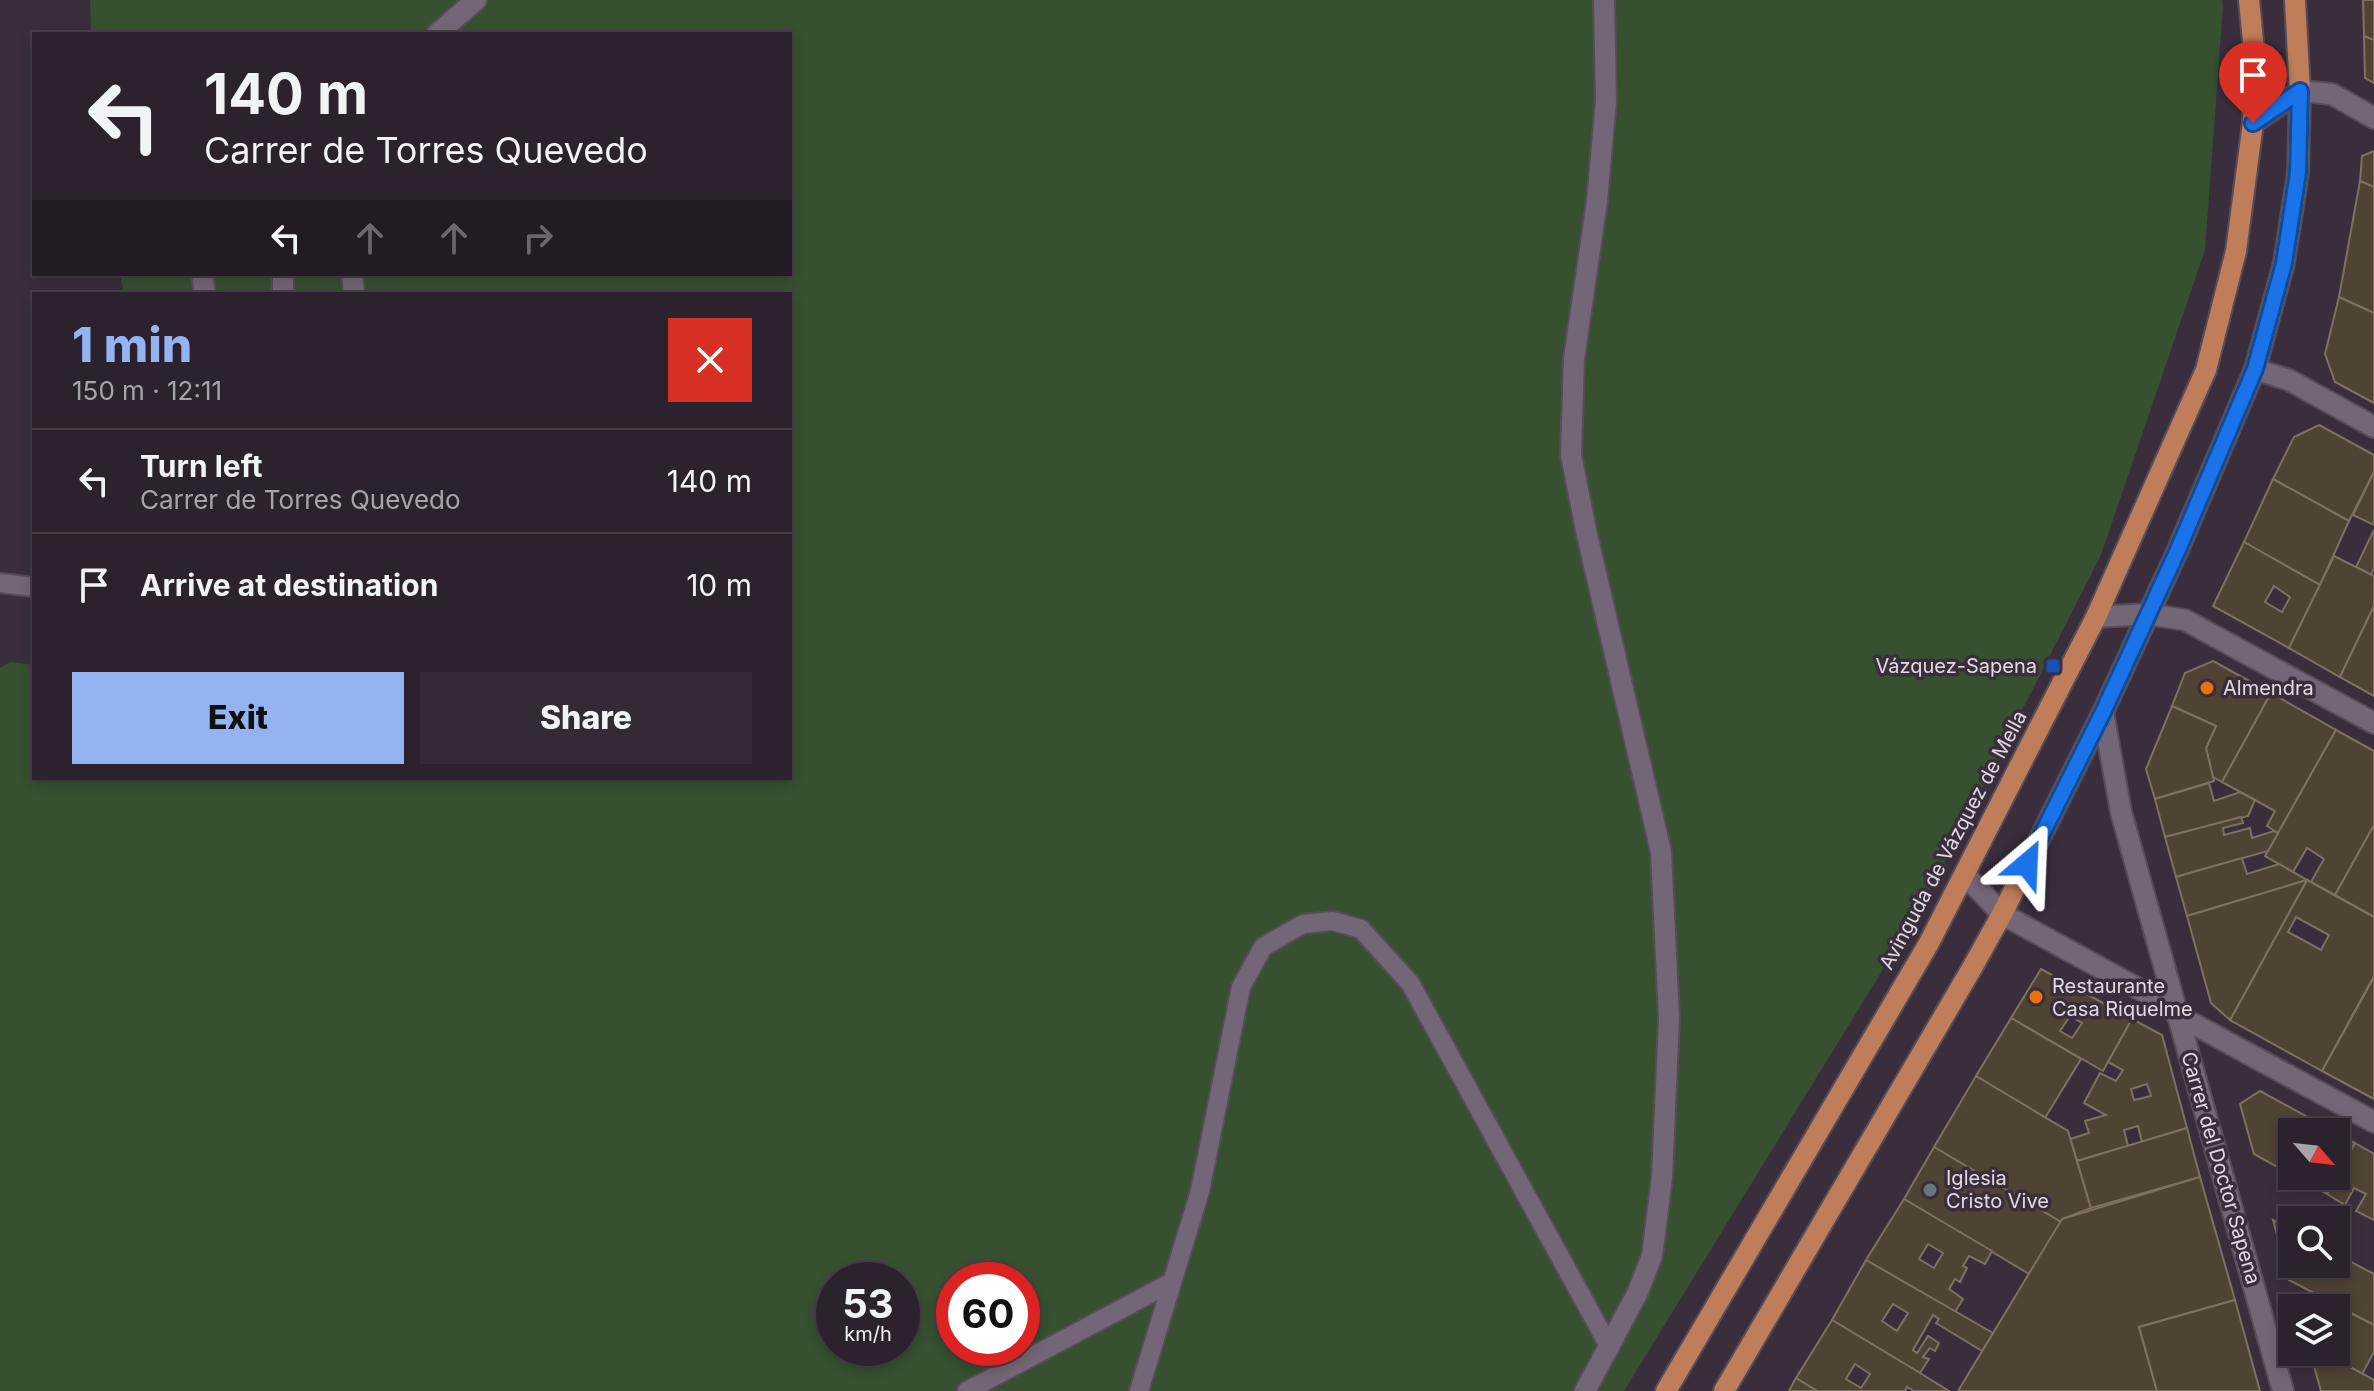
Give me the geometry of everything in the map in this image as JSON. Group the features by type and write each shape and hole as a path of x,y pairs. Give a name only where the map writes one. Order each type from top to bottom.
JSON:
{"main road":[{"name":"Avinguda de Vázquez de Mella","path":"1666,1391 1929,943 1965,875 2096,617 2206,370 2236,251 2253,123 2255,61 2249,0"},
{"path":"1724,1391 2002,914 2103,712 2177,552 2255,369 2284,263 2298,173 2300,91 2295,0"}],"street":[{"path":"439,32 476,0"},
{"path":"1585,1391 1637,1294 1652,1256 1662,1177 1669,1018 1661,852 1571,455 1574,359 1597,201 1606,100 1604,0"},
{"path":"2253,123 2300,91 2332,94 2374,118"},
{"path":"2255,369 2289,380 2374,427"},
{"path":"2096,617 2147,614 2185,620 2374,723"},
{"name":"Carrer del Doctor Sapena","path":"2103,712 2121,812 2283,1391"},
{"path":"1965,875 2002,914 2374,1122"}],"lane":[{"path":"0,583 32,587"},
{"path":"1139,1391 1200,1191 1241,987 1263,947 1303,924 1333,921 1361,929 1410,983 1610,1348"},
{"path":"967,1391 1172,1282"}],"green space":[{"path":"90,0 2222,0 2205,250 2101,555 1925,901 1624,1391 0,1391 0,668 10,662 32,665 32,780 792,780 792,292 124,292 120,276 792,276 792,32 91,32"}],"building":[{"path":"2363,0 2374,0 2374,40 2364,36"},
{"path":"2364,36 2374,40 2374,83 2365,78"},
{"path":"2374,151 2374,187 2360,181 2362,156"},
{"path":"2360,181 2374,187 2374,313 2339,297"},
{"path":"2339,297 2374,313 2374,403 2335,382 2325,354"},
{"path":"2319,425 2374,455 2374,472 2349,521 2273,479 2294,437"},
{"path":"2374,472 2374,525 2353,515"},
{"path":"2273,479 2349,521 2320,585 2244,542"},
{"path":"2374,530 2374,568 2371,575 2356,567"},
{"path":"2244,542 2320,585 2289,648 2213,606","holes":["2274,586 2290,597 2282,612 2265,602"]},
{"path":"2334,556 2374,576 2374,606 2340,677 2289,648"},
{"path":"2374,606 2374,696 2340,677"},
{"path":"2213,661 2271,693 2222,782 2213,777 2206,748 2216,726 2172,706 2185,673"},
{"path":"2271,693 2336,730 2278,833 2267,826 2275,811 2222,782"},
{"path":"2172,706 2216,726 2206,748 2214,781 2155,799 2146,769"},
{"path":"2336,730 2374,751 2374,825 2335,895 2311,882 2324,859 2307,848 2293,872 2265,856"},
{"path":"2209,783 2214,801 2240,792 2255,800 2248,816 2165,837 2155,799"},
{"path":"2241,817 2243,823 2223,828 2224,835 2250,828 2252,838 2274,831 2278,833 2268,851 2176,877 2165,837"},
{"path":"2374,825 2374,917 2335,895"},
{"path":"2242,858 2247,874 2279,864 2307,880 2187,916 2176,877"},
{"path":"2307,880 2374,917 2374,976 2322,1071 2230,1020","holes":["2296,917 2329,935 2321,950 2288,932"]},
{"path":"2307,880 2230,1020 2211,1003 2187,916"},
{"path":"2041,969 2132,1019 2103,1071 2011,1018","holes":["2070,1016 2082,1023 2072,1038 2060,1031"]},
{"path":"2374,980 2374,1099 2322,1071"},
{"path":"2011,1018 2081,1059 2045,1118 1976,1076"},
{"path":"2132,1019 2162,1035 2187,1128 2142,1142 2138,1126 2124,1130 2128,1146 2077,1161 2070,1139 2089,1133 2085,1121 2106,1115 2084,1103 2100,1073 2116,1081 2123,1070 2108,1062","holes":["2147,1084 2151,1096 2134,1100 2131,1089"]},
{"path":"1976,1076 2068,1131 2091,1208 2061,1222 1934,1147"},
{"path":"2260,1091 2309,1118 2278,1118 2278,1167 2254,1154 2240,1104"},
{"path":"2187,1128 2200,1177 2091,1208 2077,1161"},
{"path":"2355,1143 2374,1154 2374,1220 2356,1211 2366,1194 2354,1188 2345,1205 2327,1194 2329,1190 2350,1190 2350,1152"},
{"path":"1934,1147 2061,1222 2029,1274 1904,1199"},
{"path":"2200,1177 2235,1300 2139,1327 2157,1391 1958,1391 2062,1219"},
{"path":"1904,1199 1992,1251 1985,1264 1969,1256 1960,1282 1955,1279 1949,1289 1963,1299 1955,1312 1866,1260","holes":["1928,1244 1943,1253 1934,1268 1919,1259"]},
{"path":"2273,1220 2278,1223 2278,1239"},
{"path":"1866,1260 1993,1333 1982,1351 1936,1323 1939,1319 1933,1315 1913,1350 1917,1353 1928,1336 1939,1343 1935,1351 1930,1348 1923,1357 1929,1359 1920,1373 1832,1320","holes":["1893,1304 1908,1313 1897,1331 1882,1321"]},
{"path":"2350,1261 2374,1274 2374,1325 2350,1312 2350,1294 2315,1294 2289,1280 2350,1278"},
{"path":"2235,1300 2260,1391 2157,1391 2139,1327"},
{"path":"2350,1313 2374,1325 2374,1352 2362,1374 2348,1366"},
{"path":"1832,1320 1949,1391 1914,1391 1907,1387 1905,1391 1817,1391 1796,1378","holes":["1855,1364 1870,1374 1861,1388 1846,1379"]},
{"path":"2314,1366 2348,1366 2374,1380 2374,1391 2321,1391"},
{"path":"1796,1378 1817,1391 1789,1391"}],"place":[{"name":"Vázquez-Sapena","path":"2053,666"},
{"name":"Almendra","path":"2207,688"},
{"name":"Restaurante Casa Riquelme","path":"2036,997"},
{"name":"Iglesia Cristo Vive","path":"1930,1190"}],"route":[{"path":"2027,864 2103,712 2177,552 2255,369 2284,263 2298,173 2300,91 2253,123"}]}
